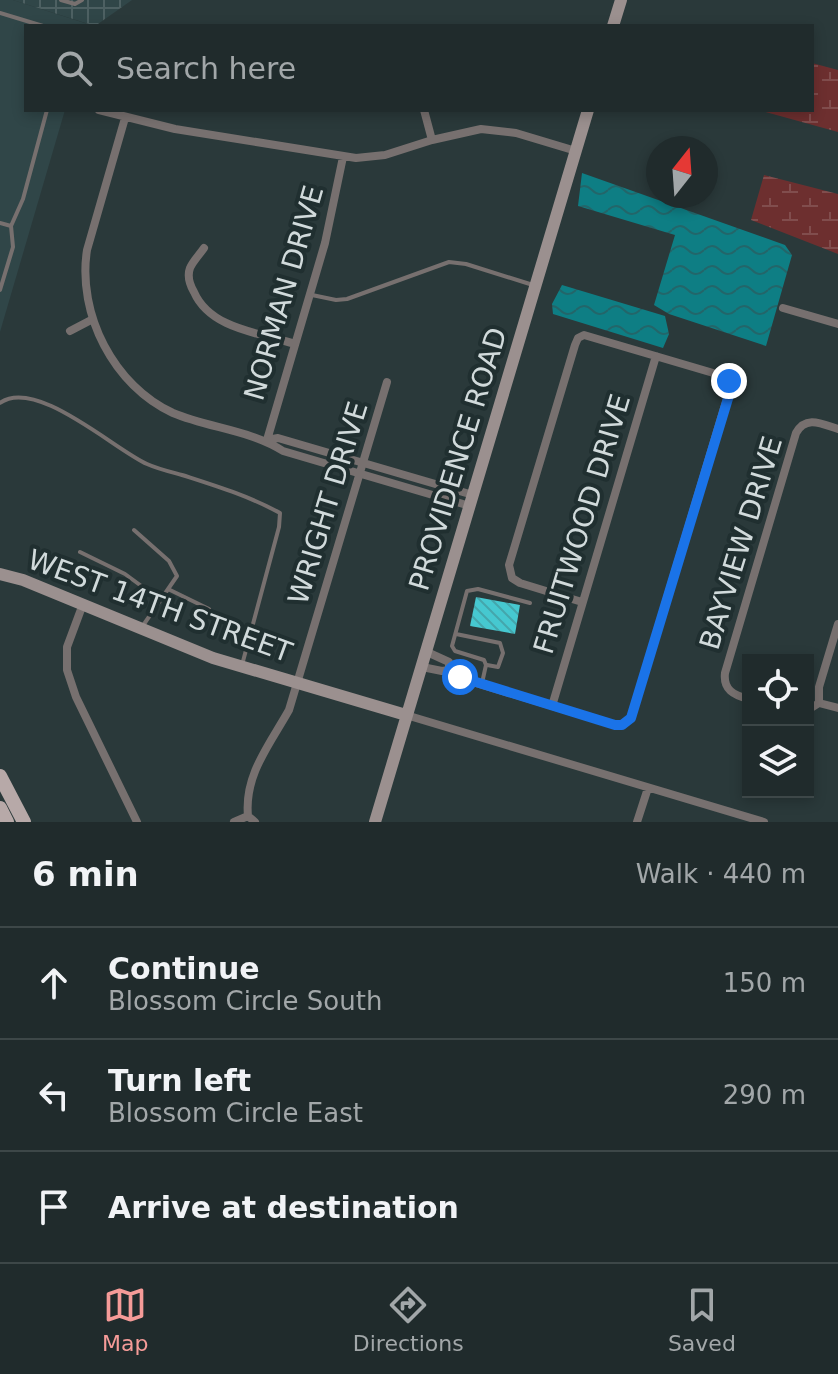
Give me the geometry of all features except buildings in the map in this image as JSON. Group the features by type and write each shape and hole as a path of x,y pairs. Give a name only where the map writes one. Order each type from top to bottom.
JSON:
{"main road":[{"path":"0,776 24,822"},
{"path":"0,809 7,822"}],"street":[{"path":"614,24 621,0"},
{"path":"106,112 343,157 385,155 481,129 501,130 576,151"},
{"path":"425,112 432,140"},
{"name":"PROVIDENCE ROAD","path":"375,822 587,112"},
{"path":"125,118 87,250 85,281 93,319 117,366 130,382 153,401 190,419 267,440 283,451 360,474 472,501"},
{"name":"NORMAN DRIVE","path":"267,440 334,210 343,157"},
{"path":"204,248 188,274 195,297 204,309 224,323 295,344"},
{"path":"783,308 838,324"},
{"path":"70,331 93,319"},
{"path":"422,667 449,670 481,685 615,725 626,723 634,712 730,392 729,381 720,375 581,335 575,345 509,571 512,578 520,583 582,602"},
{"name":"FRUITWOOD DRIVE","path":"552,706 656,356"},
{"name":"WRIGHT DRIVE","path":"234,822 252,819 247,799 261,755 289,710 387,382"},
{"name":"BAYVIEW DRIVE","path":"742,697 727,688 725,673 796,433 800,426 813,421 838,429"},
{"path":"267,440 278,438 363,463 472,501"},
{"name":"WEST 14TH STREET","path":"0,574 23,580 213,658 764,822"},
{"path":"83,604 67,647 67,670 76,697 137,822"},
{"path":"819,703 819,687 838,624"},
{"path":"427,652 449,662 449,670"},
{"path":"814,706 819,703 838,708"},
{"path":"637,822 648,788"}],"lane":[{"path":"61,0 75,4 82,0"},
{"path":"0,13 36,24"},
{"path":"0,290 13,247 11,226 23,199 46,112"},
{"path":"0,223 11,226"},
{"path":"309,294 336,300 347,299 449,262 466,264 535,285"},
{"path":"0,403 17,397 51,406 82,422 146,464 255,499 280,513 276,541 242,667"},
{"path":"134,530 169,561 177,576 142,628"},
{"path":"80,552 125,574 159,599"},
{"path":"167,589 209,609"},
{"path":"481,685 486,665 484,660 455,651 452,646 467,591 473,589 530,603"},
{"path":"456,634 500,643 503,653 498,667 486,665"}],"shaded area":[{"path":"0,0 13,0 88,24 24,24 24,112 64,112 0,332"},
{"path":"13,0 132,0 98,24 89,24"}],"green space":[{"path":"814,64 838,70 838,132 765,112 814,112"},
{"path":"764,175 838,194 838,254 751,220"}],"water":[{"path":"582,173 646,196 646,208 681,208 785,245 792,255 766,346 669,314 654,305 675,235 578,206"},
{"path":"562,285 665,316 669,334 663,348 553,314 552,304"}],"route":[{"path":"460,677 615,725 622,725 631,718 730,392 729,381"}]}
